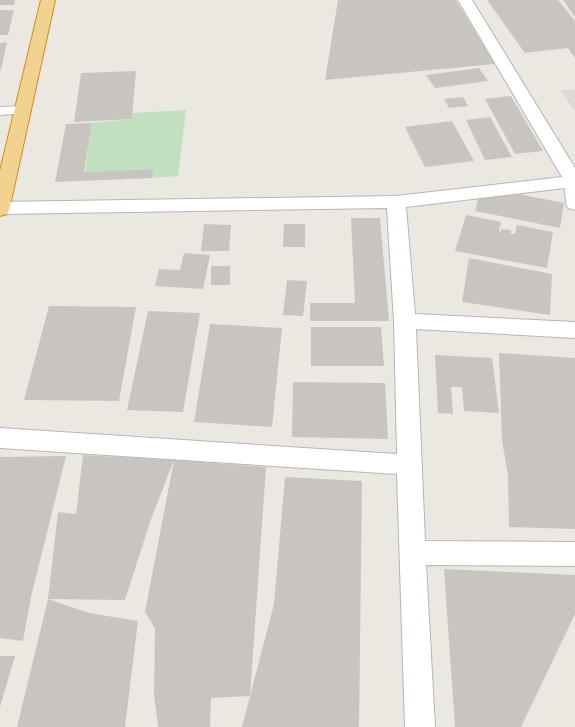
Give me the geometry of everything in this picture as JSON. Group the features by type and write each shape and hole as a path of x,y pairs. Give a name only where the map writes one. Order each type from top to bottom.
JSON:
{"highway":[{"path":"0,209 48,0"}],"street":[{"path":"465,0 574,181 575,204"},
{"path":"0,209 396,202 574,181"},
{"path":"396,202 405,321 409,465 414,553 420,727"},
{"path":"405,321 575,330"},
{"path":"0,438 409,465"},
{"path":"414,553 575,554"}],"lane":[{"path":"0,111 23,110"}],"shaded area":[{"path":"575,89 575,111 560,90"}],"green space":[{"path":"186,110 178,176 152,178 152,169 85,172 92,123 132,119 133,113"}],"building":[{"path":"0,0 15,0 14,5 0,5"},
{"path":"338,0 456,0 495,64 325,80"},
{"path":"487,0 558,0 575,21 575,58 568,48 525,53"},
{"path":"563,0 575,0 575,17"},
{"path":"0,10 14,10 8,35 0,35"},
{"path":"7,42 1,70 0,70 0,43"},
{"path":"479,68 488,81 435,88 426,75"},
{"path":"136,71 132,119 74,122 81,73"},
{"path":"511,96 543,151 515,154 485,99"},
{"path":"463,97 468,106 449,108 444,99"},
{"path":"490,117 512,157 485,160 466,120"},
{"path":"452,121 474,161 425,167 405,127"},
{"path":"92,123 84,172 153,169 152,178 55,182 66,124"},
{"path":"513,193 564,203 560,228 475,211 479,195"},
{"path":"466,215 501,222 499,231 501,232 501,229 511,230 511,234 515,234 517,225 553,232 547,268 455,251"},
{"path":"351,218 380,218 389,321 310,321 310,303 355,303"},
{"path":"204,224 231,225 229,251 201,251"},
{"path":"284,224 305,224 305,247 283,247"},
{"path":"184,253 210,255 203,289 155,286 159,269 180,270"},
{"path":"469,258 552,274 550,315 462,302"},
{"path":"211,266 230,266 230,285 211,285"},
{"path":"287,280 307,281 303,316 283,315"},
{"path":"49,306 136,307 119,401 24,400"},
{"path":"148,311 200,313 183,412 127,410"},
{"path":"210,324 282,328 272,427 194,422"},
{"path":"311,327 381,327 384,366 311,366"},
{"path":"499,353 575,358 575,529 509,527 508,476 502,440"},
{"path":"435,355 492,358 499,413 464,411 462,387 451,387 453,414 438,413"},
{"path":"293,382 385,383 388,439 292,437"},
{"path":"83,455 174,460 150,522 125,600 48,599 58,512 76,514"},
{"path":"66,456 31,597 23,641 0,638 0,457"},
{"path":"174,460 266,467 250,696 211,698 210,727 158,727 154,695 155,628 145,612"},
{"path":"285,477 362,481 359,727 242,727 274,604"},
{"path":"444,569 575,575 575,614 521,727 455,727"},
{"path":"48,599 89,613 138,621 125,727 17,727"},
{"path":"0,656 15,656 0,707"}]}
